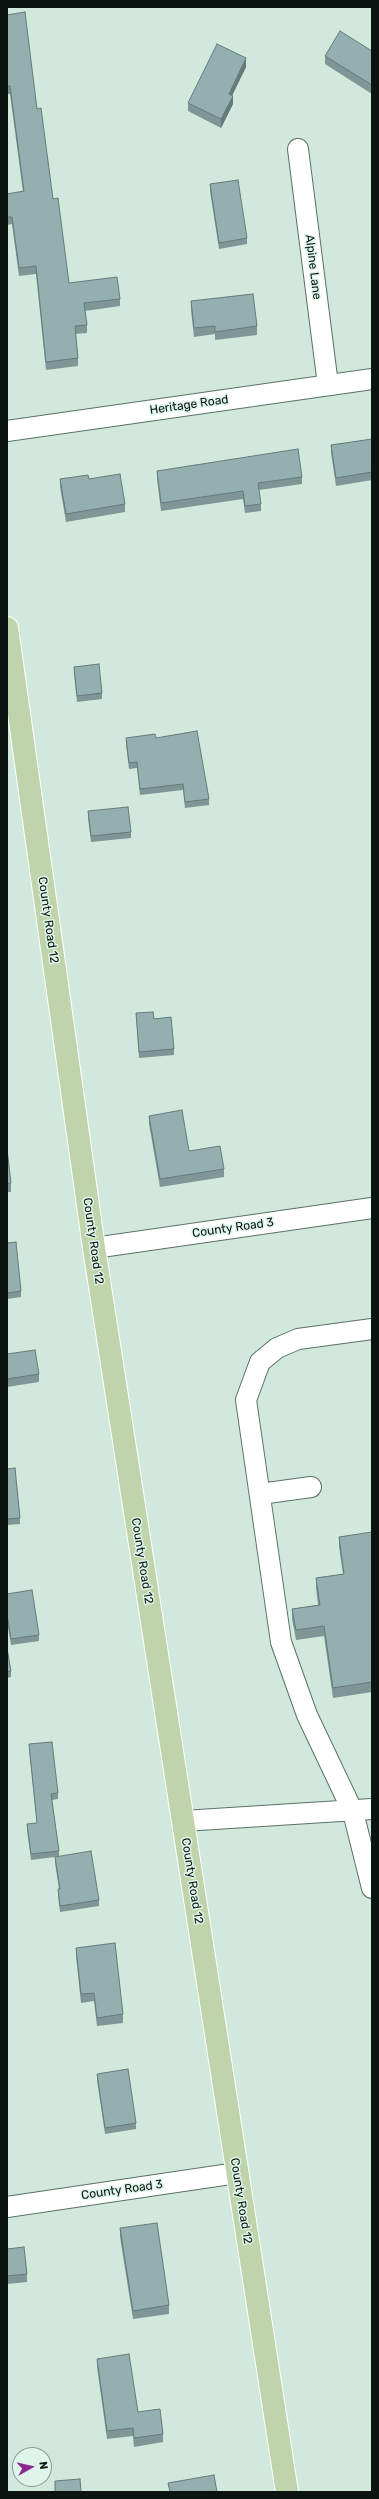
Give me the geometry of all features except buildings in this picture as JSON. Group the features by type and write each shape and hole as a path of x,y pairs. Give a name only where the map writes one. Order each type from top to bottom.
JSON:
{"main road":[{"name":"County Road 12","path":"7,628 94,1248 287,2492"}],"street":[{"name":"Alpine Lane","path":"298,150 328,385"},
{"name":"Heritage Road","path":"7,431 372,379"},
{"name":"County Road 3","path":"94,1248 372,1208"},
{"path":"372,1329 298,1339 277,1348 260,1362 246,1400 282,1642 307,1715 363,1810 372,1888"},
{"path":"260,1494 311,1487"},
{"path":"183,1821 363,1810"},
{"name":"County Road 3","path":"7,2207 237,2173"}]}
